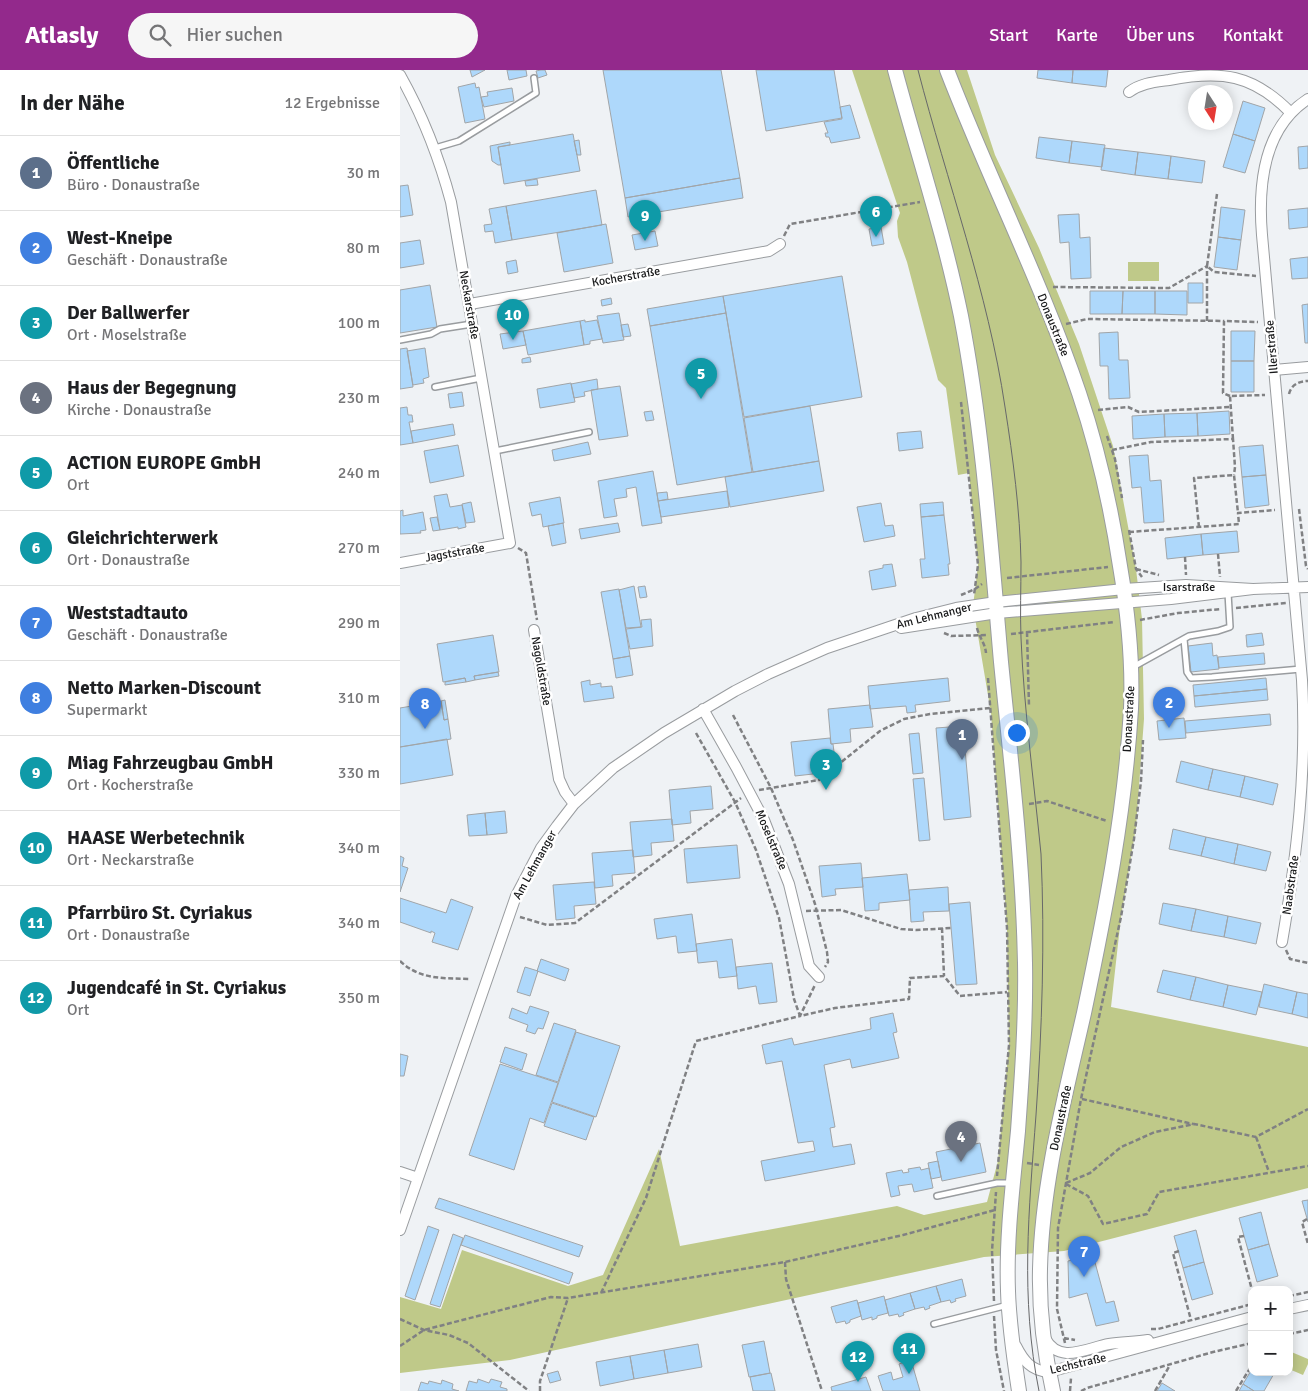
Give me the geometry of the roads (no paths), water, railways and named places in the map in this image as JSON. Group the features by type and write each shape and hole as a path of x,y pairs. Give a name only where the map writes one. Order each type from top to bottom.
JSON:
{"main road":[{"path":"895,70 942,238 961,317 975,404 999,635 1022,890 1025,991 1022,1071 1008,1267 1010,1326 1020,1391"},
{"name":"Donaustraße","path":"947,70 1054,326 1079,394 1105,485 1128,621 1131,708 1120,824 1104,916 1051,1166 1040,1252 1040,1294 1043,1333 1053,1391"}],"street":[{"path":"1130,92 1137,86 1196,75 1232,76 1266,91 1279,100 1291,113"},
{"name":"Neckarstraße","path":"400,76 420,112 435,148 451,202 510,543"},
{"name":"Illerstraße","path":"1294,588 1260,216 1262,183 1270,150 1291,113 1308,99"},
{"name":"Kocherstraße","path":"470,304 769,251 780,244"},
{"path":"1274,370 1308,367"},
{"name":"Jagststraße","path":"400,563 510,543"},
{"name":"Isarstraße","path":"1125,596 1144,587 1186,585 1253,589 1308,587"},
{"name":"Naabstraße","path":"1282,942 1294,873 1301,804 1304,725 1294,588"},
{"name":"Isarstraße","path":"1125,596 1144,601 1253,589"},
{"name":"Am Lehmanger","path":"400,1230 516,896 541,848 574,804 594,785 629,757 703,710 768,674 827,648 916,618 996,608 1125,596"},
{"name":"Am Lehmanger","path":"873,633 924,624 973,611"},
{"name":"Nagoldstraße","path":"534,630 559,779 574,804"},
{"name":"Moselstraße","path":"703,710 736,766 764,820 789,884 809,966 819,977"},
{"path":"400,1172 418,1178"},
{"path":"1293,1307 1308,1305"},
{"name":"Lechstraße","path":"1010,1326 1016,1346 1025,1362 1035,1369 1049,1372 1248,1318"},
{"name":"Lechstraße","path":"1043,1333 1050,1347 1060,1353 1108,1344 1171,1338"}],"lane":[{"path":"435,148 459,142 536,92 534,78"},
{"path":"400,340 431,334 440,329 473,324"},
{"path":"435,387 482,378"},
{"path":"494,452 589,432"},
{"path":"1130,668 1189,636 1230,627 1228,593"},
{"path":"1184,639 1187,672 1191,678 1212,678 1301,669"},
{"path":"937,1196 997,1184 1013,1183"},
{"path":"934,1324 1009,1304"}],"tram line":[{"path":"918,70 978,279 998,364 1018,504 1021,562 1022,665 1041,854 1042,887 1041,1018 1028,1253 1030,1322 1039,1391"}],"place":[{"name":"Gleichrichterwerk","path":"876,237"},
{"name":"Miag Fahrzeugbau GmbH","path":"645,241"},
{"name":"HAASE Werbetechnik","path":"513,340"},
{"name":"ACTION EUROPE GmbH","path":"701,399"},
{"name":"West-Kneipe","path":"1169,728"},
{"name":"Netto Marken-Discount","path":"425,729"},
{"name":"Öffentliche","path":"962,760"},
{"name":"Der Ballwerfer","path":"826,790"},
{"name":"Haus der Begegnung","path":"961,1162"},
{"name":"Weststadtauto","path":"1084,1277"},
{"name":"Pfarrbüro St. Cyriakus","path":"909,1374"},
{"name":"Jugendcafé in St. Cyriakus","path":"858,1382"}]}
